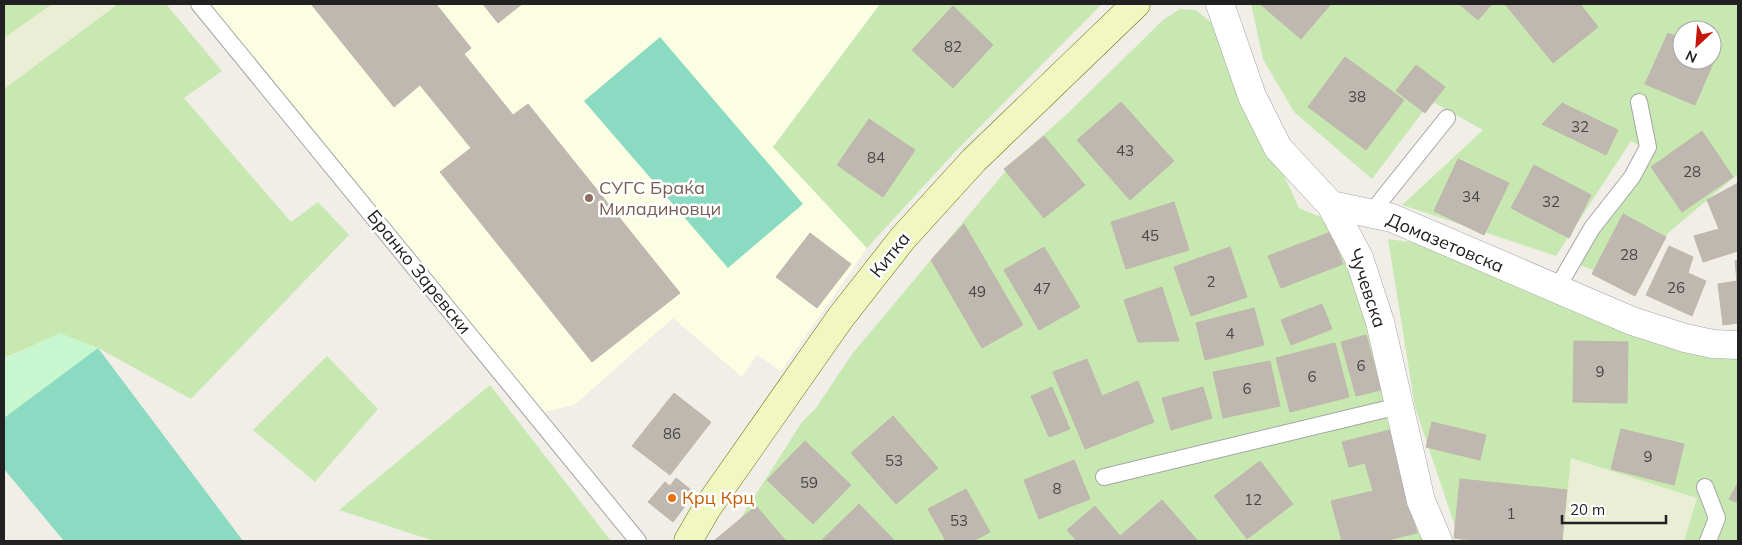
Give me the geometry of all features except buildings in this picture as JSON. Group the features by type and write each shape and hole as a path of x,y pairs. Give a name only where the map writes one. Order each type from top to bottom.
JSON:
{"main road":[{"name":"Китка","path":"688,541 707,508 841,317 903,238 974,160 1136,4"}],"street":[{"name":"Чучевска","path":"1220,4 1252,96 1278,148 1331,205 1360,258 1380,322 1421,501 1438,541"},
{"name":"Домазетовска","path":"1331,205 1392,218 1632,321 1685,338 1713,344 1738,346"}],"lane":[{"name":"Бранко Заревски","path":"200,4 638,541"},
{"path":"1556,290 1592,228 1632,177 1648,147 1639,102"},
{"path":"1371,214 1447,118"},
{"path":"1104,477 1399,406"},
{"path":"1705,487 1718,518 1708,541"}],"shaded area":[{"path":"52,4 118,4 4,89 4,38"},
{"name":"СУГС Браќа Миладиновци","path":"199,4 880,4 773,147 867,248 781,371 757,355 742,377 673,318 574,405 534,414"},
{"path":"1570,457 1697,498 1684,541 1562,541"}],"green space":[{"path":"4,4 52,4 4,38"},
{"path":"118,4 166,4 222,71 184,98 291,222 318,202 349,235 191,399 98,348 60,334 4,358 4,89"},
{"path":"880,4 1102,4 955,152 867,248 773,147"},
{"path":"1251,4 1374,4 1377,6 1379,4 1738,4 1738,178 1737,175 1668,233 1640,288 1569,261 1648,151 1631,141 1556,256 1402,205 1483,130 1431,101 1372,179 1294,112 1263,59"},
{"path":"1180,9 1196,10 1213,24 1299,208 1328,220 1346,261 1366,317 1383,387 1384,413 1425,508 1434,541 726,541 802,422 816,408 852,354 1014,161 1067,114 1163,20"},
{"path":"660,37 803,204 728,268 584,101"},
{"path":"1388,239 1453,248 1738,346 1738,541 1684,541 1697,498 1571,458 1562,541 1460,541 1415,407"},
{"path":"60,333 98,348 4,418 4,359"},
{"path":"98,348 243,541 64,541 4,469 4,418"},
{"path":"327,356 378,409 315,482 253,430"},
{"path":"490,385 611,541 434,541 339,510"}],"place":[{"name":"СУГС Браќа Миладиновци","path":"589,198"},
{"name":"Крц Крц","path":"672,498"}]}
